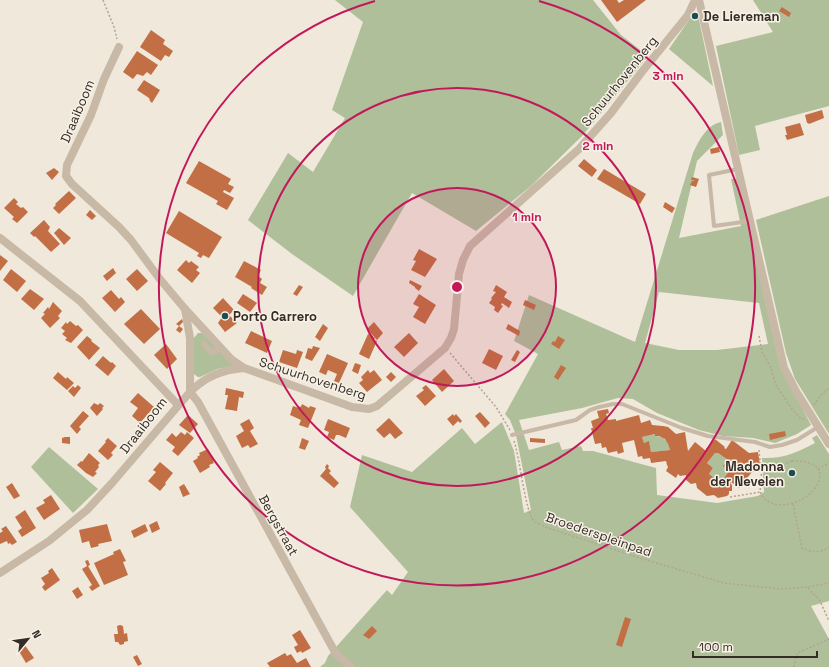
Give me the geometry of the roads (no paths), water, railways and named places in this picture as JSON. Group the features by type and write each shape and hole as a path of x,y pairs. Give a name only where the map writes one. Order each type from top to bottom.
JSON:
{"street":[{"name":"Schuurhovenberg","path":"178,404 203,380 214,374 228,369 244,368 352,407 369,409 377,406 445,348 451,338 454,329 459,274 463,260 470,246 579,149 611,113 688,15 695,0"},
{"path":"699,0 784,368 797,393 829,444"},
{"name":"Draaiboom","path":"119,47 67,165 66,176 72,184 131,240 159,278 185,309 220,348 231,359 244,368"},
{"name":"Draaiboom","path":"0,238 80,301 178,404 112,483 87,510 49,541 0,573"},
{"path":"185,309 190,338 190,392"},
{"path":"204,344 212,353 220,348"},
{"name":"Bergstraat","path":"190,392 198,402 336,654 350,667"}],"lane":[{"path":"738,168 709,175 714,226 750,221"},
{"path":"512,435 576,420 590,410 599,407 622,404 682,428 708,436 770,447 797,440 816,423"}],"place":[{"name":"De Liereman","path":"695,16"},
{"name":"Porto Carrero","path":"225,316"},
{"name":"Madonna der Nevelen","path":"792,473"}]}
